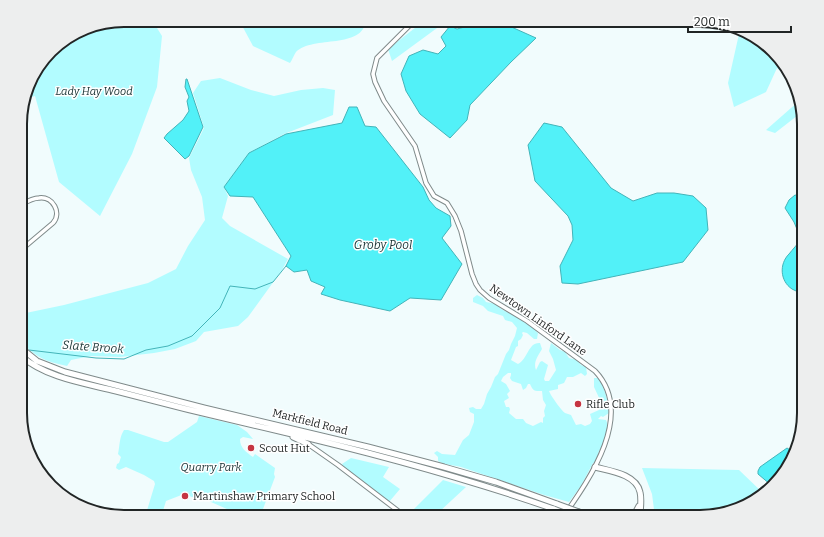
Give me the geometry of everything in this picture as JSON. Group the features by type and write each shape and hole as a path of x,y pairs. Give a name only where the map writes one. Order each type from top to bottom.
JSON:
{"highway":[{"name":"Markfield Road","path":"27,353 37,361 65,372 204,408 354,443 444,467 496,482 574,510"},
{"name":"Markfield Road","path":"27,360 42,370 63,378 204,414 276,430 474,482 556,510"},
{"path":"276,430 308,444"},
{"path":"595,467 623,475 632,480 640,491 640,510"},
{"path":"637,510 640,505"}],"street":[{"name":"Newtown Linford Lane","path":"408,27 377,58 373,74 375,82 384,101 415,146 426,183 434,196 447,203 455,216 461,231 472,274 480,290 527,321 595,371 601,379 609,399 611,420 604,447 589,478 568,510"},
{"path":"27,203 39,198 44,198 52,202 57,212 56,220 27,245"},
{"name":"Markfield Road","path":"308,444 397,510"}],"green space":[{"name":"Lady Hay Wood","path":"124,27 156,27 162,36 157,87 132,154 100,216 59,182 35,96 30,98 43,70 60,51 81,37 99,30"},
{"path":"243,27 364,27 356,35 347,39 304,47 296,52 290,63 253,46"},
{"path":"416,27 438,27 392,61 388,49"},
{"path":"739,35 754,43 769,55 782,73 777,68 766,92 734,107 728,83"},
{"path":"220,78 251,90 274,96 301,90 323,88 335,90 333,115 284,134 249,153 224,187 228,196 222,218 230,226 288,259 282,270 248,317 238,326 204,332 196,341 175,349 154,353 120,357 91,356 71,360 67,366 41,358 27,347 27,313 64,305 148,283 176,269 188,246 205,220 202,197 191,170 189,158 204,128 193,93 201,81"},
{"path":"795,105 797,116 775,133 766,130"},
{"path":"477,295 483,298 486,302 496,304 501,309 531,326 538,333 537,339 534,339 527,333 522,333 523,335 518,341 518,346 516,347 511,360 518,364 533,345 540,343 542,349 536,359 535,367 536,370 542,361 548,365 544,379 545,381 549,381 556,370 549,351 551,343 565,352 569,358 577,360 581,365 586,367 587,374 585,376 581,373 573,377 567,377 564,383 558,385 558,389 549,391 563,411 571,415 576,425 581,424 585,426 590,424 592,421 590,414 599,410 601,402 594,387 594,378 599,378 601,382 606,395 609,413 598,419 606,420 607,423 606,432 608,435 606,446 603,446 599,451 596,462 593,463 581,486 569,502 461,467 443,463 438,461 438,457 434,453 437,451 442,454 455,455 463,440 469,435 474,422 474,414 470,412 469,408 473,407 476,409 481,409 515,336 517,328 512,322 505,320 503,316 488,311 483,306 473,302 473,298","holes":["508,373 511,373 510,378 512,381 521,384 523,390 528,384 530,384 534,390 542,391 543,400 546,405 543,423 541,422 533,426 526,423 523,419 516,419 509,413 510,409 509,407 506,407 504,401 509,398 507,394 510,391 506,384 501,381 503,377"]},
{"name":"Quarry Park","path":"199,416 237,425 247,432 253,439 243,437 240,439 244,450 253,457 255,454 275,468 275,477 263,510 229,510 211,502 205,497 192,497 184,494 166,501 163,510 147,510 155,484 154,481 126,467 119,470 116,468 121,457 118,454 120,439 124,430 168,442 197,422"},
{"path":"351,458 389,467 383,477 400,489 389,502 344,467 342,464"},
{"path":"642,468 739,470 759,490 737,503 707,510 654,510 652,494"},
{"path":"443,480 466,487 441,510 413,510"}],"water":[{"path":"449,27 457,29 465,27 511,27 536,38 470,105 467,120 450,138 420,114 406,91 401,74 409,56 423,50 438,54 446,46 441,37"},
{"path":"186,79 203,127 189,156 185,159 164,138 183,120 189,111 187,101 189,97 185,87"},
{"name":"Groby Pool","path":"349,107 357,107 365,126 376,127 423,187 429,200 436,208 450,216 451,226 442,238 462,264 441,300 410,298 390,311 340,300 321,294 325,287 311,281 307,270 294,272 286,266 291,256 253,197 230,196 224,187 249,153 286,134 342,123"},
{"path":"544,123 562,127 611,188 633,201 657,193 674,193 693,196 706,208 708,230 683,262 578,284 562,283 560,266 573,240 572,225 568,216 535,181 528,145"},
{"path":"795,195 797,195 797,229 785,208 789,200"},
{"path":"797,244 797,292 788,286 783,277 782,267 786,258"},
{"path":"787,448 790,450 781,467 768,483 758,474 760,467"}],"waterway":[{"name":"Slate Brook","path":"29,350 96,358 124,359 146,350 168,346 192,336 220,308 230,286 255,289 273,282 286,266"}],"place":[{"name":"Rifle Club","path":"578,404"},
{"name":"Scout Hut","path":"251,448"},
{"name":"Martinshaw Primary School","path":"185,496"}]}
